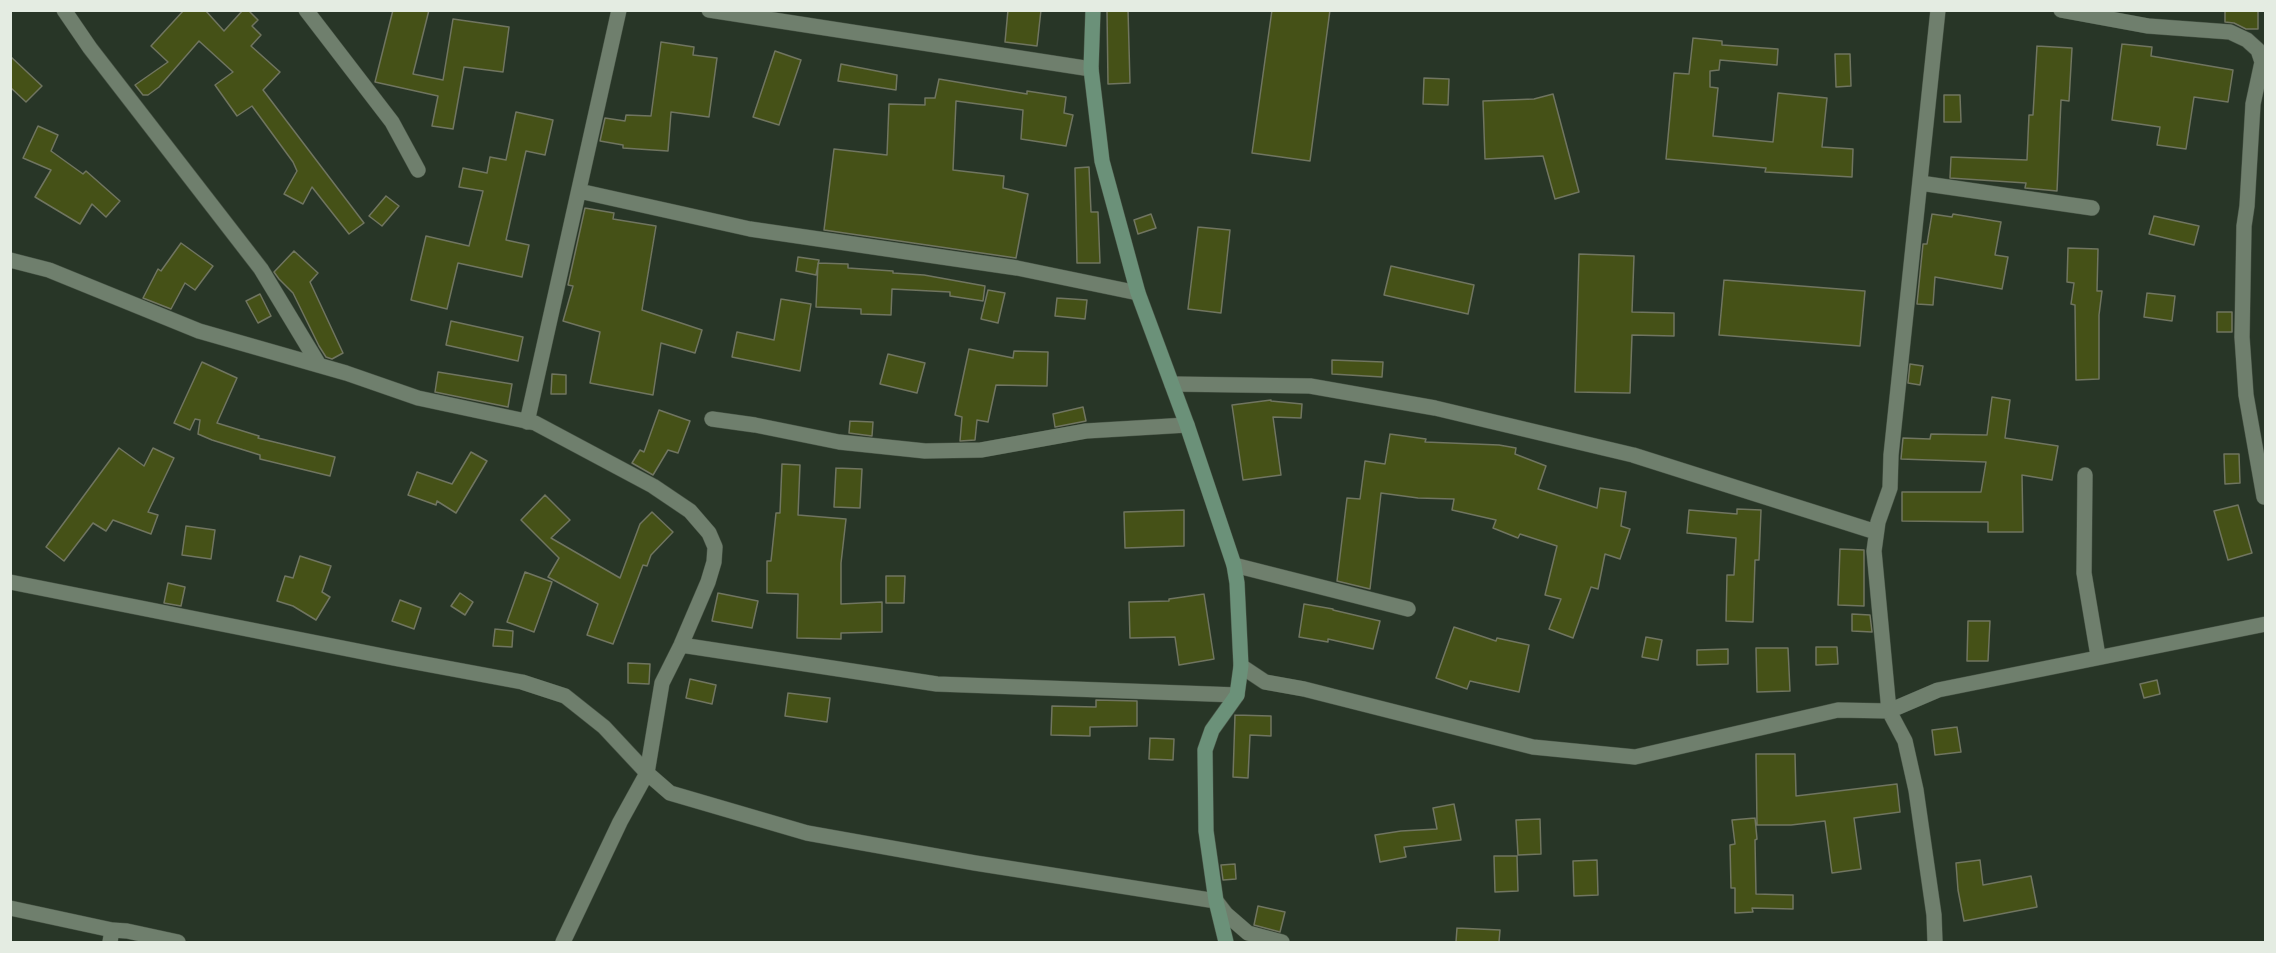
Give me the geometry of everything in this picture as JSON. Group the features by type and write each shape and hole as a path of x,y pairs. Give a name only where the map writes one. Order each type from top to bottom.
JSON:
{"street":[{"path":"64,10 90,48 261,269 319,365"},
{"path":"306,10 392,122 418,170"},
{"path":"527,422 619,10"},
{"path":"709,10 1091,69"},
{"path":"1093,10 1091,69 1102,161 1138,292 1187,425 1234,565 1237,583 1241,666 1237,695 1212,730 1205,750 1206,831 1216,901 1226,942"},
{"path":"1935,942 1934,915 1916,790 1905,741 1889,711 1874,551 1876,532 1890,488 1891,455 1938,10"},
{"path":"2061,10 2148,26 2230,32 2262,50 2262,62 2253,104 2244,226 2242,337 2246,395 2264,497"},
{"path":"1920,183 2092,208"},
{"path":"579,191 750,229 1017,268 1138,292"},
{"path":"12,264 50,270 199,331 319,365 418,398 535,423 653,486 690,511 709,533 715,547 714,561 708,582 662,683 647,773 620,822 563,942"},
{"path":"1172,384 1310,386 1435,408 1633,454 1876,532"},
{"path":"712,419 839,442 925,451 981,450 1086,431 1187,425"},
{"path":"2085,475 2084,573 2098,656"},
{"path":"1234,565 1408,609"},
{"path":"10,582 522,682 565,696 604,727 647,773 670,793 807,833 975,863 1216,901 1226,914 1248,933 1282,942"},
{"path":"1241,666 1265,682 1304,689 1533,747 1635,757 1838,710 1889,711 1938,690 2265,624"},
{"path":"681,645 937,684 1237,695"},
{"path":"10,908 111,936 128,931 178,942"}],"building":[{"path":"184,10 205,10 224,31 243,10 248,10 258,20 252,26 261,35 251,46 280,72 263,90 364,223 349,234 312,187 303,204 284,194 297,171 293,162 252,106 237,116 215,85 233,72 199,41 159,87 148,95 143,95 135,85 168,62 151,46"},
{"path":"393,10 429,10 413,74 443,80 453,19 509,27 503,72 464,67 453,129 432,126 438,96 375,82"},
{"path":"1008,10 1041,10 1037,46 1005,42"},
{"path":"1107,10 1128,10 1130,83 1108,84"},
{"path":"1272,10 1330,10 1310,161 1252,153"},
{"path":"2225,10 2258,10 2258,29 2246,29 2234,23 2225,22"},
{"path":"1693,38 1722,41 1722,45 1778,49 1777,65 1720,60 1719,70 1710,71 1710,87 1718,88 1713,136 1773,142 1778,93 1827,98 1822,147 1853,149 1852,177 1765,172 1766,168 1666,159 1674,73 1689,74"},
{"path":"661,42 694,47 693,55 717,58 709,117 671,112 668,151 623,148 623,145 600,141 605,118 625,121 626,115 651,116"},
{"path":"2122,44 2152,47 2151,56 2233,70 2228,102 2194,97 2186,149 2157,145 2160,127 2112,120"},
{"path":"2037,46 2072,48 2069,101 2061,100 2057,191 2025,188 2026,183 1950,178 1951,157 2027,160 2029,115 2033,115"},
{"path":"775,51 801,60 779,125 753,117"},
{"path":"1835,54 1850,54 1851,86 1836,87"},
{"path":"10,56 42,86 26,102 10,87"},
{"path":"841,64 897,75 896,90 838,81"},
{"path":"1424,78 1449,79 1448,105 1423,104"},
{"path":"939,79 1027,94 1027,91 1066,97 1064,113 1073,115 1066,146 1021,139 1023,110 956,101 953,170 1004,176 1003,188 1028,194 1016,258 824,230 834,149 887,155 889,104 925,105 925,98 935,98"},
{"path":"1553,94 1579,192 1555,199 1543,156 1485,159 1483,101 1534,99"},
{"path":"1944,95 1960,95 1961,122 1944,122"},
{"path":"516,112 553,120 545,155 526,151 506,240 529,245 522,277 458,263 447,309 411,300 426,236 469,246 483,191 459,187 463,168 487,173 490,157 506,160"},
{"path":"38,126 58,135 51,151 83,174 86,171 120,201 106,217 92,204 80,224 35,197 51,170 23,158"},
{"path":"1089,167 1091,212 1098,212 1100,263 1077,263 1075,168"},
{"path":"386,196 399,206 382,226 369,216"},
{"path":"585,208 614,213 613,219 656,226 642,310 702,330 695,353 661,343 653,395 590,383 600,332 563,321 573,286 568,285"},
{"path":"1151,214 1156,228 1138,234 1134,220"},
{"path":"1932,214 1952,217 1953,214 2001,222 1995,255 2008,257 2002,289 1935,277 1933,305 1917,304 1923,244 1927,244"},
{"path":"2154,216 2199,226 2194,245 2149,234"},
{"path":"1198,227 1230,230 1221,313 1188,309"},
{"path":"181,243 213,266 195,290 185,283 171,309 143,298 158,269 161,271"},
{"path":"2068,248 2098,249 2097,291 2102,291 2099,315 2099,379 2076,380 2075,305 2071,304 2074,283 2067,282"},
{"path":"294,251 318,273 310,282 343,353 332,359 326,357 319,346 293,293 274,272"},
{"path":"1579,254 1634,256 1632,312 1674,313 1674,336 1632,335 1630,393 1575,392"},
{"path":"798,257 819,260 816,275 796,271"},
{"path":"818,263 848,264 848,268 924,275 985,286 983,301 950,296 950,292 892,289 891,315 861,314 861,309 816,307"},
{"path":"1391,266 1474,285 1468,314 1384,295"},
{"path":"1724,280 1865,291 1860,346 1719,335"},
{"path":"988,290 1005,293 998,323 981,319"},
{"path":"2147,293 2175,296 2172,321 2144,317"},
{"path":"260,294 271,316 258,323 246,301"},
{"path":"1057,298 1087,300 1085,319 1055,316"},
{"path":"781,299 811,304 800,371 732,357 737,332 774,340"},
{"path":"2217,312 2232,312 2232,332 2217,332"},
{"path":"451,321 523,337 518,361 446,345"},
{"path":"969,349 1013,358 1014,351 1048,352 1047,386 996,385 988,422 977,420 975,440 960,441 962,417 955,415"},
{"path":"888,354 925,363 917,393 880,384"},
{"path":"1332,360 1383,362 1382,377 1332,374"},
{"path":"202,362 237,378 217,423 259,436 258,438 335,457 330,476 260,459 260,455 198,434 200,420 195,419 190,430 174,423"},
{"path":"1910,364 1923,366 1920,385 1908,383"},
{"path":"438,372 512,384 508,407 435,392"},
{"path":"552,374 566,375 566,394 551,394"},
{"path":"1992,397 2010,400 2005,438 2058,446 2052,480 2022,475 2023,532 1988,532 1988,522 1902,521 1902,492 1981,492 1986,462 1901,459 1903,438 1930,439 1931,434 1987,435"},
{"path":"1271,400 1302,404 1301,418 1273,417 1281,475 1243,480 1232,405"},
{"path":"1083,407 1086,421 1055,427 1053,414"},
{"path":"659,410 690,421 678,453 668,450 653,475 632,463 640,450 644,452"},
{"path":"850,421 873,422 872,436 849,433"},
{"path":"1390,434 1426,439 1425,442 1499,445 1516,448 1515,454 1546,466 1538,489 1597,508 1600,488 1626,492 1621,526 1630,529 1620,559 1605,554 1598,589 1591,587 1573,638 1549,629 1561,599 1545,595 1557,546 1520,534 1518,538 1493,528 1496,520 1452,510 1454,499 1418,498 1381,493 1370,589 1337,581 1347,498 1360,499 1365,461 1385,464"},
{"path":"119,448 144,466 153,448 174,458 148,512 158,515 151,534 113,520 106,531 93,523 64,561 46,547"},
{"path":"471,452 487,461 456,513 437,501 436,505 408,495 417,472 452,484"},
{"path":"2224,454 2239,454 2240,483 2225,484"},
{"path":"782,464 800,465 798,515 846,519 841,563 841,604 882,602 882,632 841,633 841,639 797,638 798,594 767,593 767,561 771,561 776,513 780,513"},
{"path":"836,468 862,469 860,508 834,507"},
{"path":"545,495 570,520 551,538 620,578 640,524 652,512 673,532 651,555 647,566 643,565 613,644 587,635 598,604 548,577 559,558 521,520"},
{"path":"2238,505 2252,553 2228,560 2214,511"},
{"path":"1737,509 1761,510 1759,560 1755,560 1753,622 1726,621 1727,575 1734,575 1736,538 1687,533 1689,510 1737,514"},
{"path":"1184,510 1184,546 1125,548 1124,512"},
{"path":"186,526 215,530 211,559 182,555"},
{"path":"1840,549 1864,550 1864,606 1838,605"},
{"path":"300,556 331,566 322,592 330,597 316,620 293,606 277,601 285,576 293,578"},
{"path":"525,572 552,582 534,632 507,622"},
{"path":"886,576 905,576 904,603 886,603"},
{"path":"168,583 185,587 181,606 164,603"},
{"path":"460,593 473,602 465,615 451,606"},
{"path":"718,593 758,601 752,628 712,621"},
{"path":"1204,594 1214,659 1179,665 1175,637 1130,638 1129,602 1169,601 1169,599"},
{"path":"400,600 421,608 414,629 392,621"},
{"path":"1304,604 1380,621 1373,649 1328,639 1328,642 1299,637"},
{"path":"1852,614 1870,615 1872,632 1852,631"},
{"path":"1968,621 1990,621 1988,661 1967,661"},
{"path":"1454,627 1496,641 1497,638 1529,645 1519,692 1470,681 1467,689 1436,678"},
{"path":"495,629 513,631 512,647 493,646"},
{"path":"1646,637 1662,640 1658,660 1642,657"},
{"path":"1816,647 1837,647 1838,664 1816,665"},
{"path":"1756,648 1788,648 1790,691 1757,692"},
{"path":"1728,649 1728,664 1697,665 1697,650"},
{"path":"628,663 650,664 649,684 628,683"},
{"path":"690,679 716,685 712,704 686,698"},
{"path":"2157,680 2160,694 2144,698 2140,684"},
{"path":"788,693 830,698 827,722 785,716"},
{"path":"1096,700 1137,701 1137,726 1090,727 1090,736 1051,735 1052,706 1096,707"},
{"path":"1235,715 1271,716 1271,736 1250,735 1248,778 1233,777"},
{"path":"1957,727 1961,752 1935,755 1932,730"},
{"path":"1150,738 1174,739 1173,760 1149,759"},
{"path":"1756,754 1795,754 1796,796 1897,784 1900,812 1854,818 1861,869 1832,873 1825,821 1791,825 1757,825"},
{"path":"1454,804 1461,840 1404,847 1406,857 1380,862 1375,835 1437,829 1433,808"},
{"path":"1755,818 1756,894 1793,895 1793,909 1752,908 1753,912 1735,913 1735,888 1731,888 1730,845 1735,844 1732,820"},
{"path":"1540,819 1541,854 1518,855 1516,820"},
{"path":"1494,856 1517,856 1518,891 1495,892"},
{"path":"1597,860 1598,895 1574,896 1573,861"},
{"path":"1980,860 1983,885 2031,876 2037,907 1964,921 1956,863"},
{"path":"1235,864 1236,879 1223,880 1221,865"},
{"path":"1258,906 1285,912 1280,932 1254,925"},
{"path":"1457,928 1500,930 1499,942 1456,942"}]}
